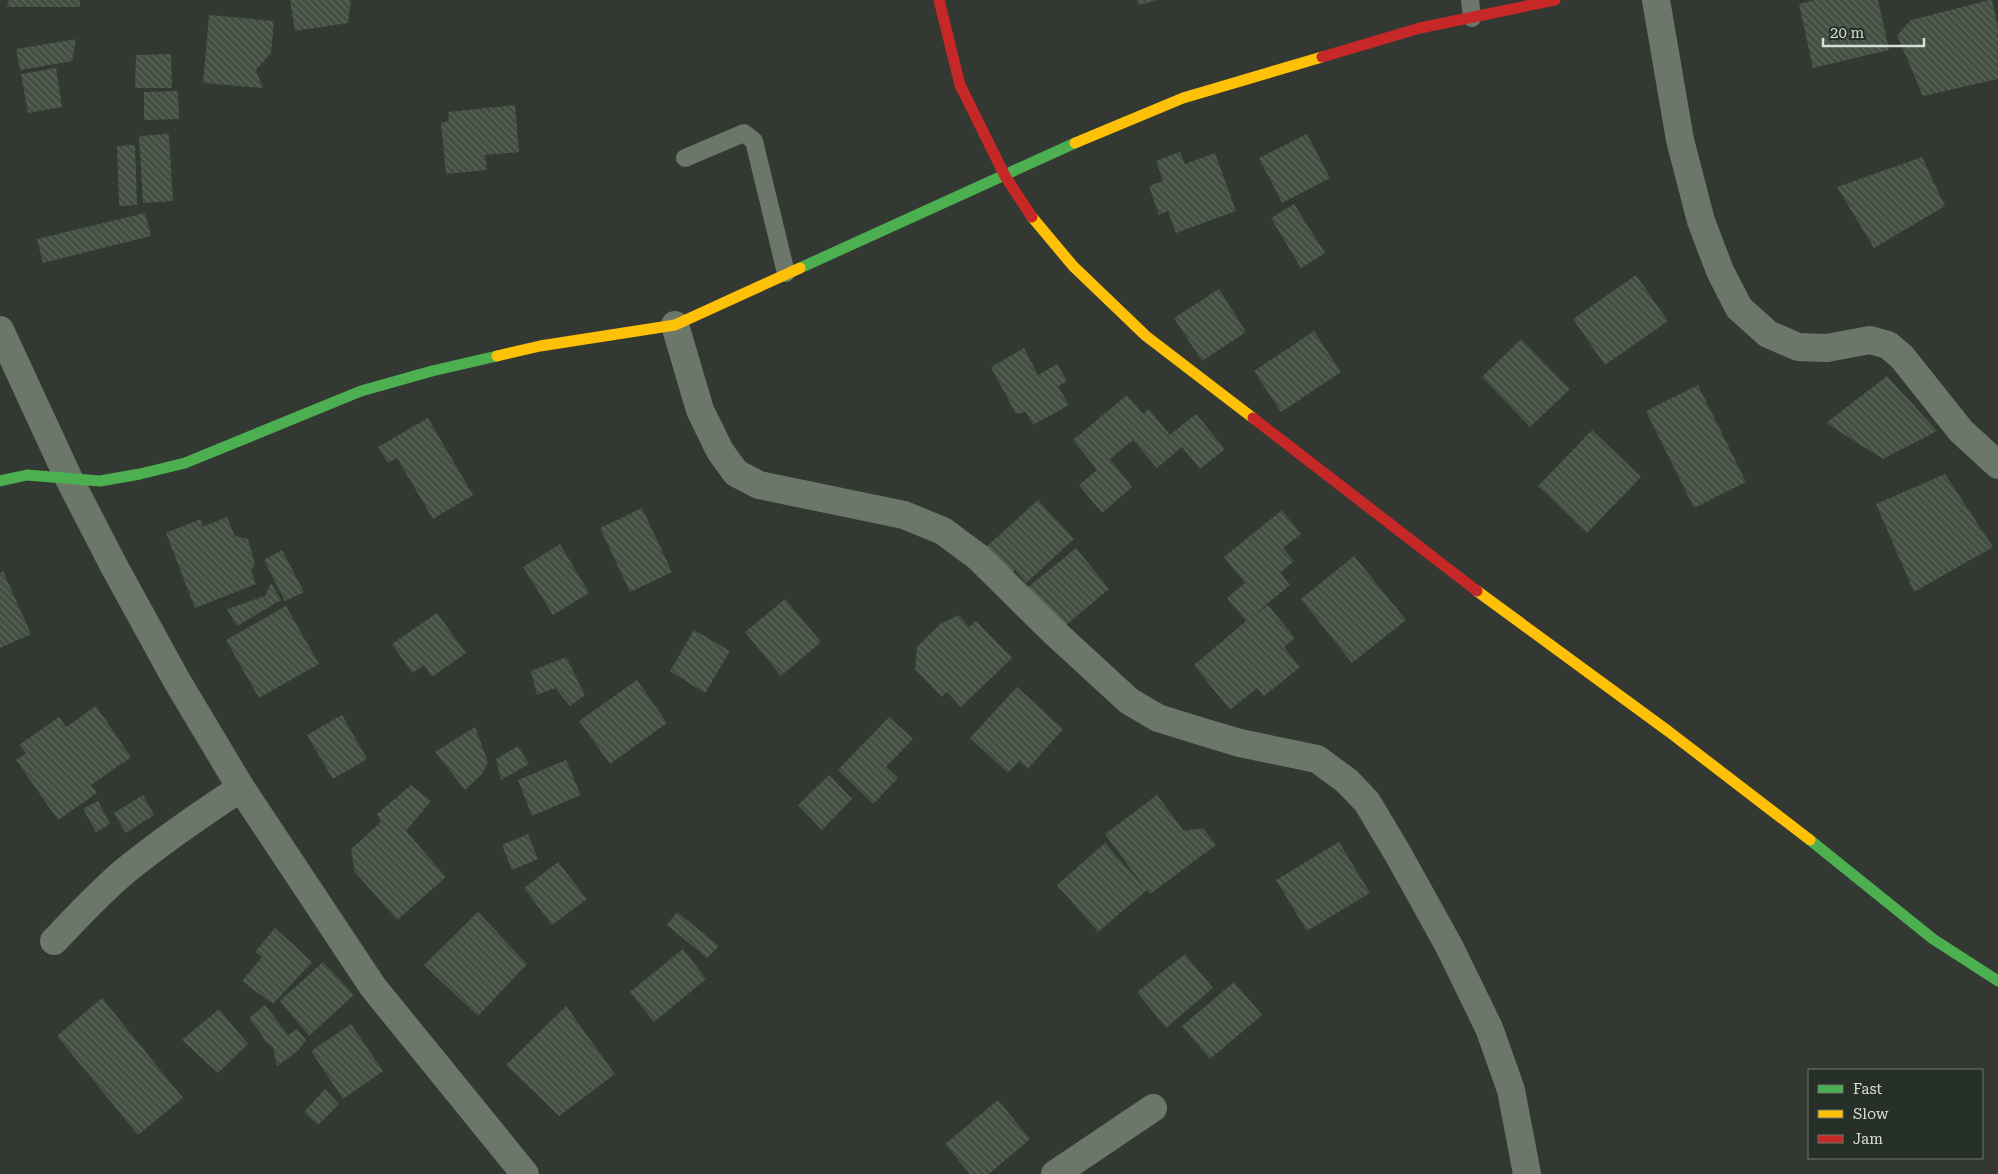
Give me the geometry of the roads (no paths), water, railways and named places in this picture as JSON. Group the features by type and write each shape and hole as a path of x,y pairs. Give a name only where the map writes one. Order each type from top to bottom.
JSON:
{"street":[{"path":"939,0 960,85 1005,176 1025,208 1072,266 1146,336 1517,621 1683,742 1933,939 1998,981"},
{"path":"0,481 27,475 100,481 140,474 185,463 361,391 432,371 540,346 675,325 1102,131 1183,98 1420,28 1555,0"},
{"path":"1656,0 1680,140 1699,212 1720,271 1739,308 1768,334 1798,348 1827,348 1870,340 1888,344 1902,358 1961,431 1998,465"},
{"path":"675,325 700,410 720,451 736,473 760,485 904,515 944,531 978,557 1054,632 1129,701 1158,718 1203,732 1240,743 1317,759 1347,781 1367,802 1398,854 1449,946 1489,1028 1511,1090 1527,1174"},
{"path":"0,330 68,477 177,680 241,788 373,987 525,1174"},
{"path":"54,941 124,872 183,826 241,788"},
{"path":"1055,1174 1153,1108"}],"lane":[{"path":"1470,0 1472,18"},
{"path":"685,158 744,133 754,142 786,273"}]}
